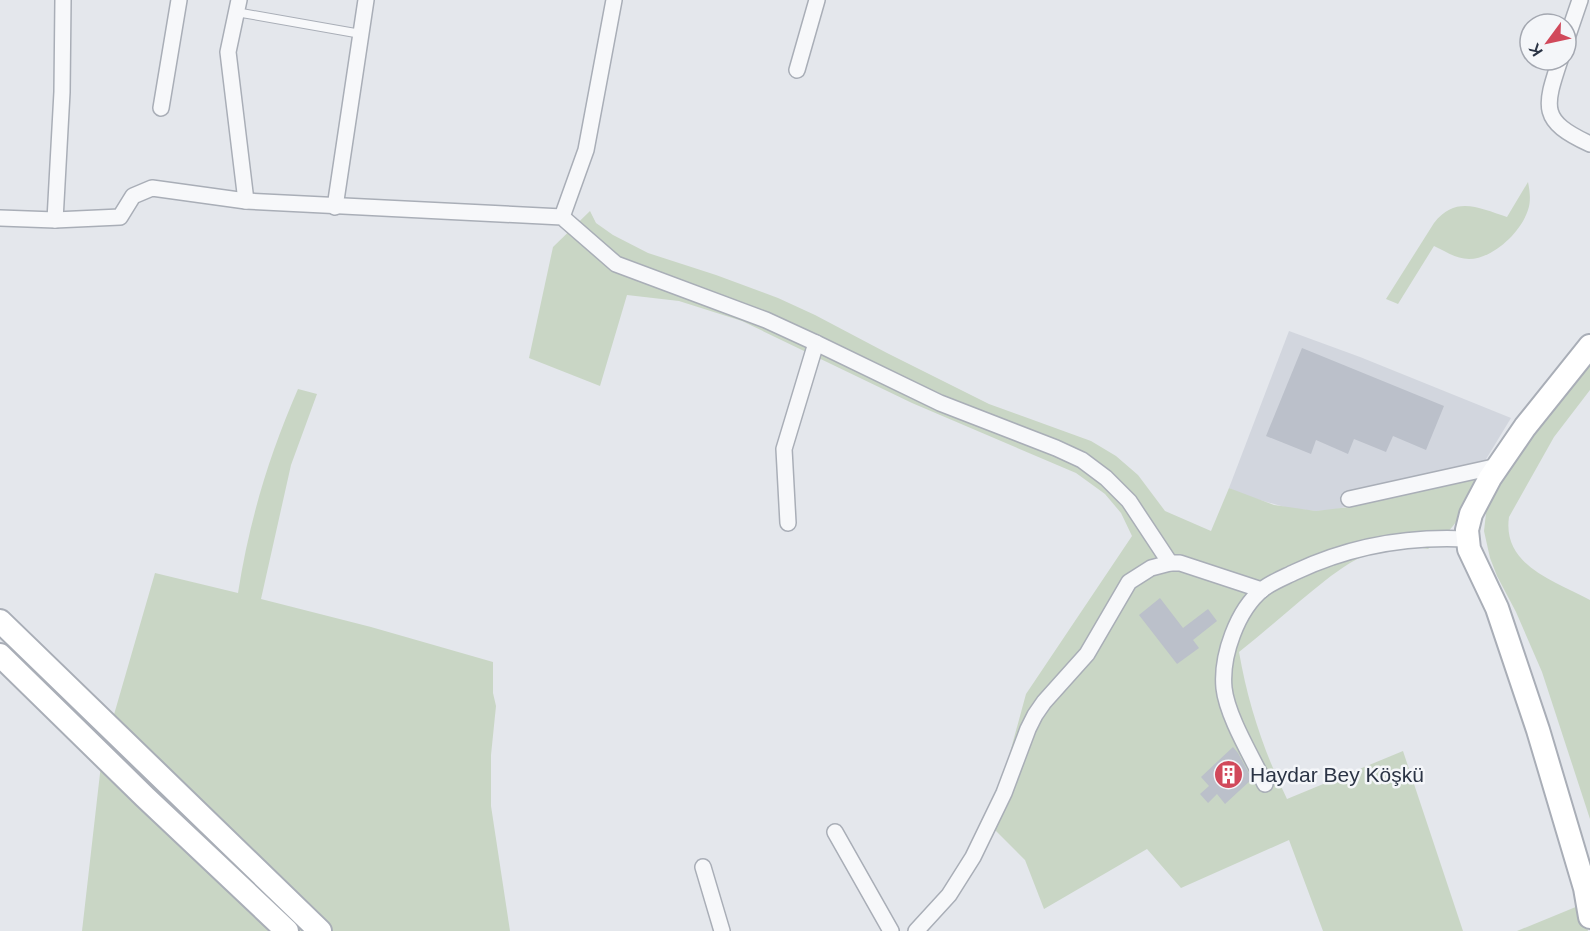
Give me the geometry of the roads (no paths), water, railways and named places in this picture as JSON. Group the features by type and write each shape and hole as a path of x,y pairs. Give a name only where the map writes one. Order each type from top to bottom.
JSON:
{"main road":[{"path":"1590,346 1525,427 1498,466 1471,514 1467,539 1469,549 1497,608 1535,720 1585,888 1590,917"},
{"path":"0,621 321,931"},
{"path":"0,655 145,797 287,931"}],"street":[{"path":"55,220 62,92 63,0"},
{"path":"161,108 179,0"},
{"path":"335,207 366,0"},
{"path":"562,217 586,150 614,0"},
{"path":"797,70 817,0"},
{"path":"237,6 228,52 246,201"},
{"path":"1556,72 1549,91 1550,110 1560,128 1590,144"},
{"path":"0,218 55,220 120,217 133,196 152,188 246,201 562,217 616,264 726,304 816,343 940,403 1082,460 1106,478 1129,501 1170,563"},
{"path":"788,523 784,449 816,343"},
{"path":"1349,499 1498,466"},
{"path":"1265,784 1226,702 1224,675 1228,647 1233,633 1262,590 1310,565 1360,548 1402,540 1467,539"},
{"path":"916,931 949,895 973,857 1004,793 1028,729 1044,702 1087,654 1129,582 1151,568 1170,563 1191,565 1262,590"},
{"path":"835,832 891,931"},
{"path":"703,867 722,931"}],"lane":[{"path":"237,6 361,34"}],"place":[{"name":"Haydar Bey Köşkü","path":"1229,775"}]}
